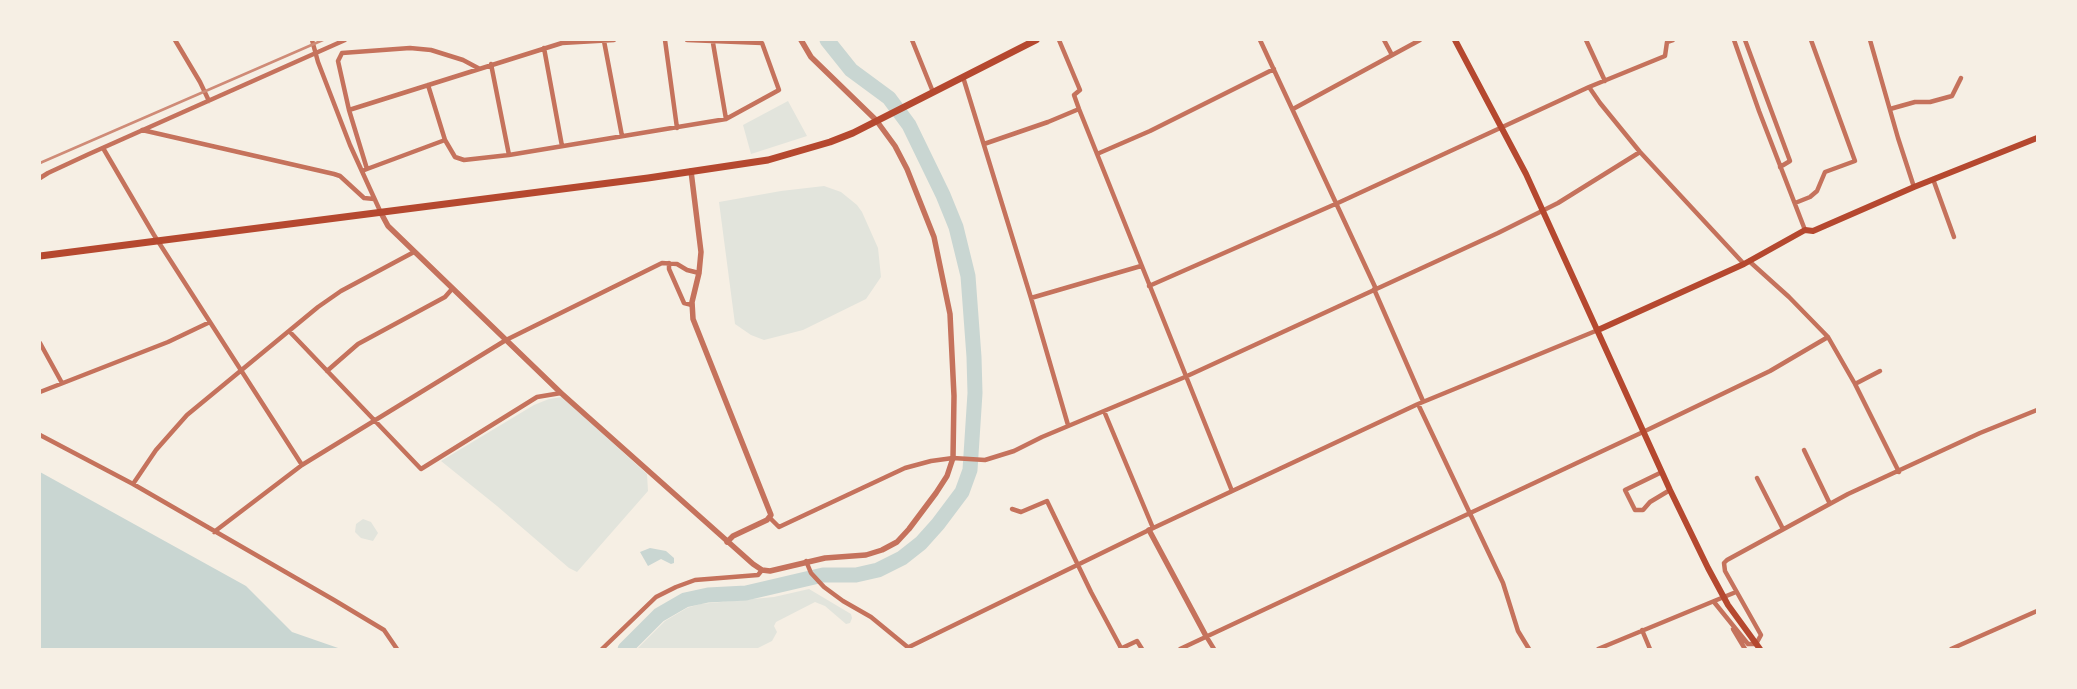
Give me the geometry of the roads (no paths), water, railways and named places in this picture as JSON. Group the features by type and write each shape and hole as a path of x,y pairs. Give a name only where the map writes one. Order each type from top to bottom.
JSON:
{"main road":[{"path":"40,256 744,164 788,155 830,142 886,116 1036,40"},
{"path":"1455,40 1502,128 1543,211 1670,490 1728,605 1758,646"},
{"path":"1598,330 1746,263 1805,230 1813,231 1933,179 2037,138"}],"street":[{"path":"175,40 209,101"},
{"path":"312,40 315,53 380,213 388,226 561,393 727,542 762,570 770,571 825,558 866,555 882,550 896,542 936,493 947,476 953,458 954,396 950,314 934,237 907,168 895,146 876,120 811,57 801,40"},
{"path":"40,178 48,172 345,40"},
{"path":"349,110 562,43 614,40"},
{"path":"665,40 677,128"},
{"path":"428,84 445,140 455,157 464,160 509,155 726,119 779,90 762,44 687,40"},
{"path":"912,40 933,92"},
{"path":"1058,40 1080,90 1074,95 1079,109 1185,377 1232,490"},
{"path":"1260,40 1375,289 1421,402 1504,584 1518,631 1529,649"},
{"path":"1384,40 1392,55"},
{"path":"1293,109 1420,40"},
{"path":"1586,40 1605,81"},
{"path":"1149,286 1336,204 1589,87 1664,56 1667,42 1673,40"},
{"path":"1734,40 1805,230"},
{"path":"1745,40 1790,161 1780,167"},
{"path":"1795,203 1810,197 1817,191 1825,172 1855,160 1811,40"},
{"path":"1870,40 1914,187"},
{"path":"604,41 622,136"},
{"path":"713,42 726,119"},
{"path":"364,170 338,61 342,53 417,48 431,50 463,60 478,68"},
{"path":"544,48 562,146"},
{"path":"491,64 509,155"},
{"path":"1097,154 1150,131 1274,70"},
{"path":"963,77 1068,425"},
{"path":"1890,109 1916,102 1930,102 1952,96 1961,78"},
{"path":"1589,87 1640,152 1746,263 1789,297 1828,337 1855,384 1899,472"},
{"path":"984,144 1079,109"},
{"path":"142,130 334,174 340,176 364,198 374,198"},
{"path":"364,170 445,140"},
{"path":"103,148 159,241 302,466"},
{"path":"691,171 701,240 701,261 692,305 696,328 770,512 770,518 779,527 905,468 931,461 953,458 985,460 1014,451 1068,425 1185,377 1543,211 1640,152"},
{"path":"1933,179 1954,237"},
{"path":"133,484 170,432 187,415 241,370 341,291 414,252"},
{"path":"214,532 302,466 506,340 653,266 669,263 699,273"},
{"path":"669,263 669,269 684,303 692,305"},
{"path":"1031,298 1141,266"},
{"path":"327,371 358,344 444,297 452,289"},
{"path":"40,392 168,342 210,322"},
{"path":"806,562 811,574 824,587 843,601 871,617 909,648 1232,490 1421,402 1598,330"},
{"path":"289,331 421,469 537,397 561,393"},
{"path":"1180,649 1770,371 1828,337"},
{"path":"40,344 62,383"},
{"path":"1855,384 1880,371"},
{"path":"1714,602 1748,644 1758,646 1761,635 1736,592 1725,570 1724,563 1830,504 1980,433 2037,410"},
{"path":"1104,411 1151,529 1214,649"},
{"path":"40,435 133,484 384,630 397,649"},
{"path":"1804,450 1830,504"},
{"path":"1662,472 1626,490 1635,510 1643,510 1650,502 1670,490"},
{"path":"1757,478 1783,529"},
{"path":"1012,509 1021,512 1047,501 1077,565 1121,649 1137,641 1142,649"},
{"path":"727,542 733,536 770,518"},
{"path":"602,649 656,597 676,587 695,580 758,575 762,570"},
{"path":"1598,649 1736,592"},
{"path":"1951,649 2037,611"},
{"path":"1733,627 1744,649"},
{"path":"1642,630 1650,649"}],"waterway":[{"path":"625,649 659,615 685,600 708,595 746,593 823,575 856,575 878,570 902,558 921,543 938,524 962,492 970,470 975,393 974,357 968,276 956,227 943,195 909,125 889,98 851,70 827,40"}],"railway":[{"path":"40,163 323,40"}]}
